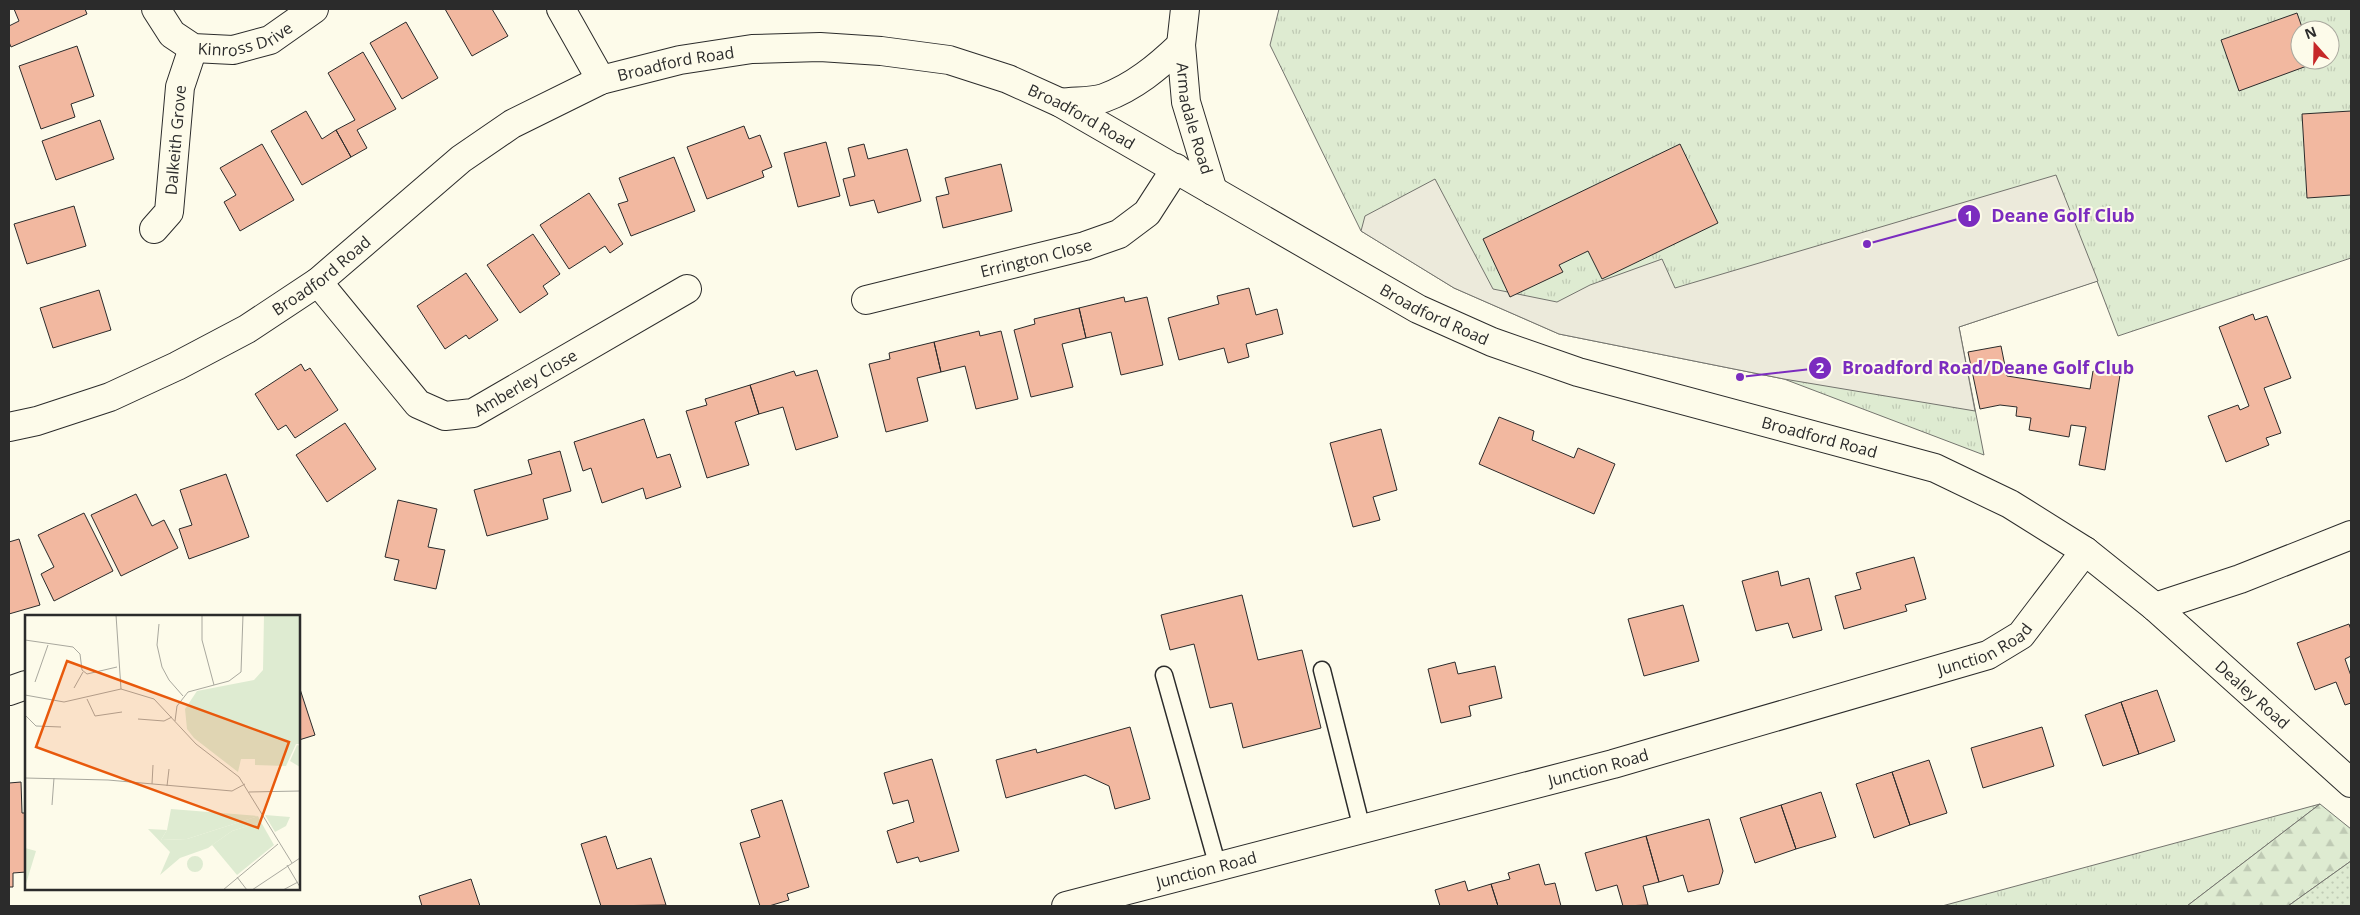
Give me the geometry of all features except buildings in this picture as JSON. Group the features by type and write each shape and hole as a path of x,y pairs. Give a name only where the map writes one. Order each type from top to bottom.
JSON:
{"street":[{"name":"Kinross Drive","path":"156,9 172,34 193,48 234,50 270,40 314,9"},
{"path":"561,9 601,80"},
{"name":"Armadale Road","path":"1185,9 1181,45 1186,102 1213,191"},
{"name":"Armadale Road","path":"1061,103 1102,98 1128,86 1158,67 1181,45"},
{"name":"Broadford Road","path":"9,428 37,421 110,397 160,374 247,329 318,282 461,159 512,124 601,80 680,60 752,49 820,47 881,51 949,60 1008,79 1061,103 1418,309 1492,342 1578,372 1934,468 2010,504 2085,551 2155,607"},
{"name":"Dalkeith Grove","path":"154,229 169,212 180,86 193,48"},
{"name":"Errington Close","path":"866,300 1086,246 1119,234 1147,213 1176,168"},
{"name":"Amberley Close","path":"318,282 418,404 445,416 473,413 687,289"},
{"path":"2155,607 2240,579 2351,535"},
{"name":"Junction Road","path":"1066,906 1613,764 1988,655 2021,635 2085,551"},
{"name":"Dealey Road","path":"2155,607 2351,783"},
{"path":"9,691 25,685"}],"lane":[{"path":"1322,670 1362,829"},
{"path":"1164,675 1218,867"}],"green space":[{"path":"1279,9 2351,9 2351,258 2118,336 2097,281 1959,327 1984,455 1784,379 1559,334 1454,288 1361,231 1270,45"},
{"path":"2320,804 2187,906 1942,906"},
{"path":"2320,804 2351,829 2351,861 2288,906 2187,906"},
{"path":"2351,861 2351,906 2288,906"}],"shaded area":[{"path":"2056,175 2098,281 1959,327 1975,411 1784,379 1559,334 1454,288 1361,231 1365,216 1435,179 1493,289 1557,302 1590,285 1662,259 1675,288"}],"place":[{"name":"Deane Golf Club","path":"1867,244"},
{"name":"Broadford Road/Deane Golf Club","path":"1740,377"}]}
